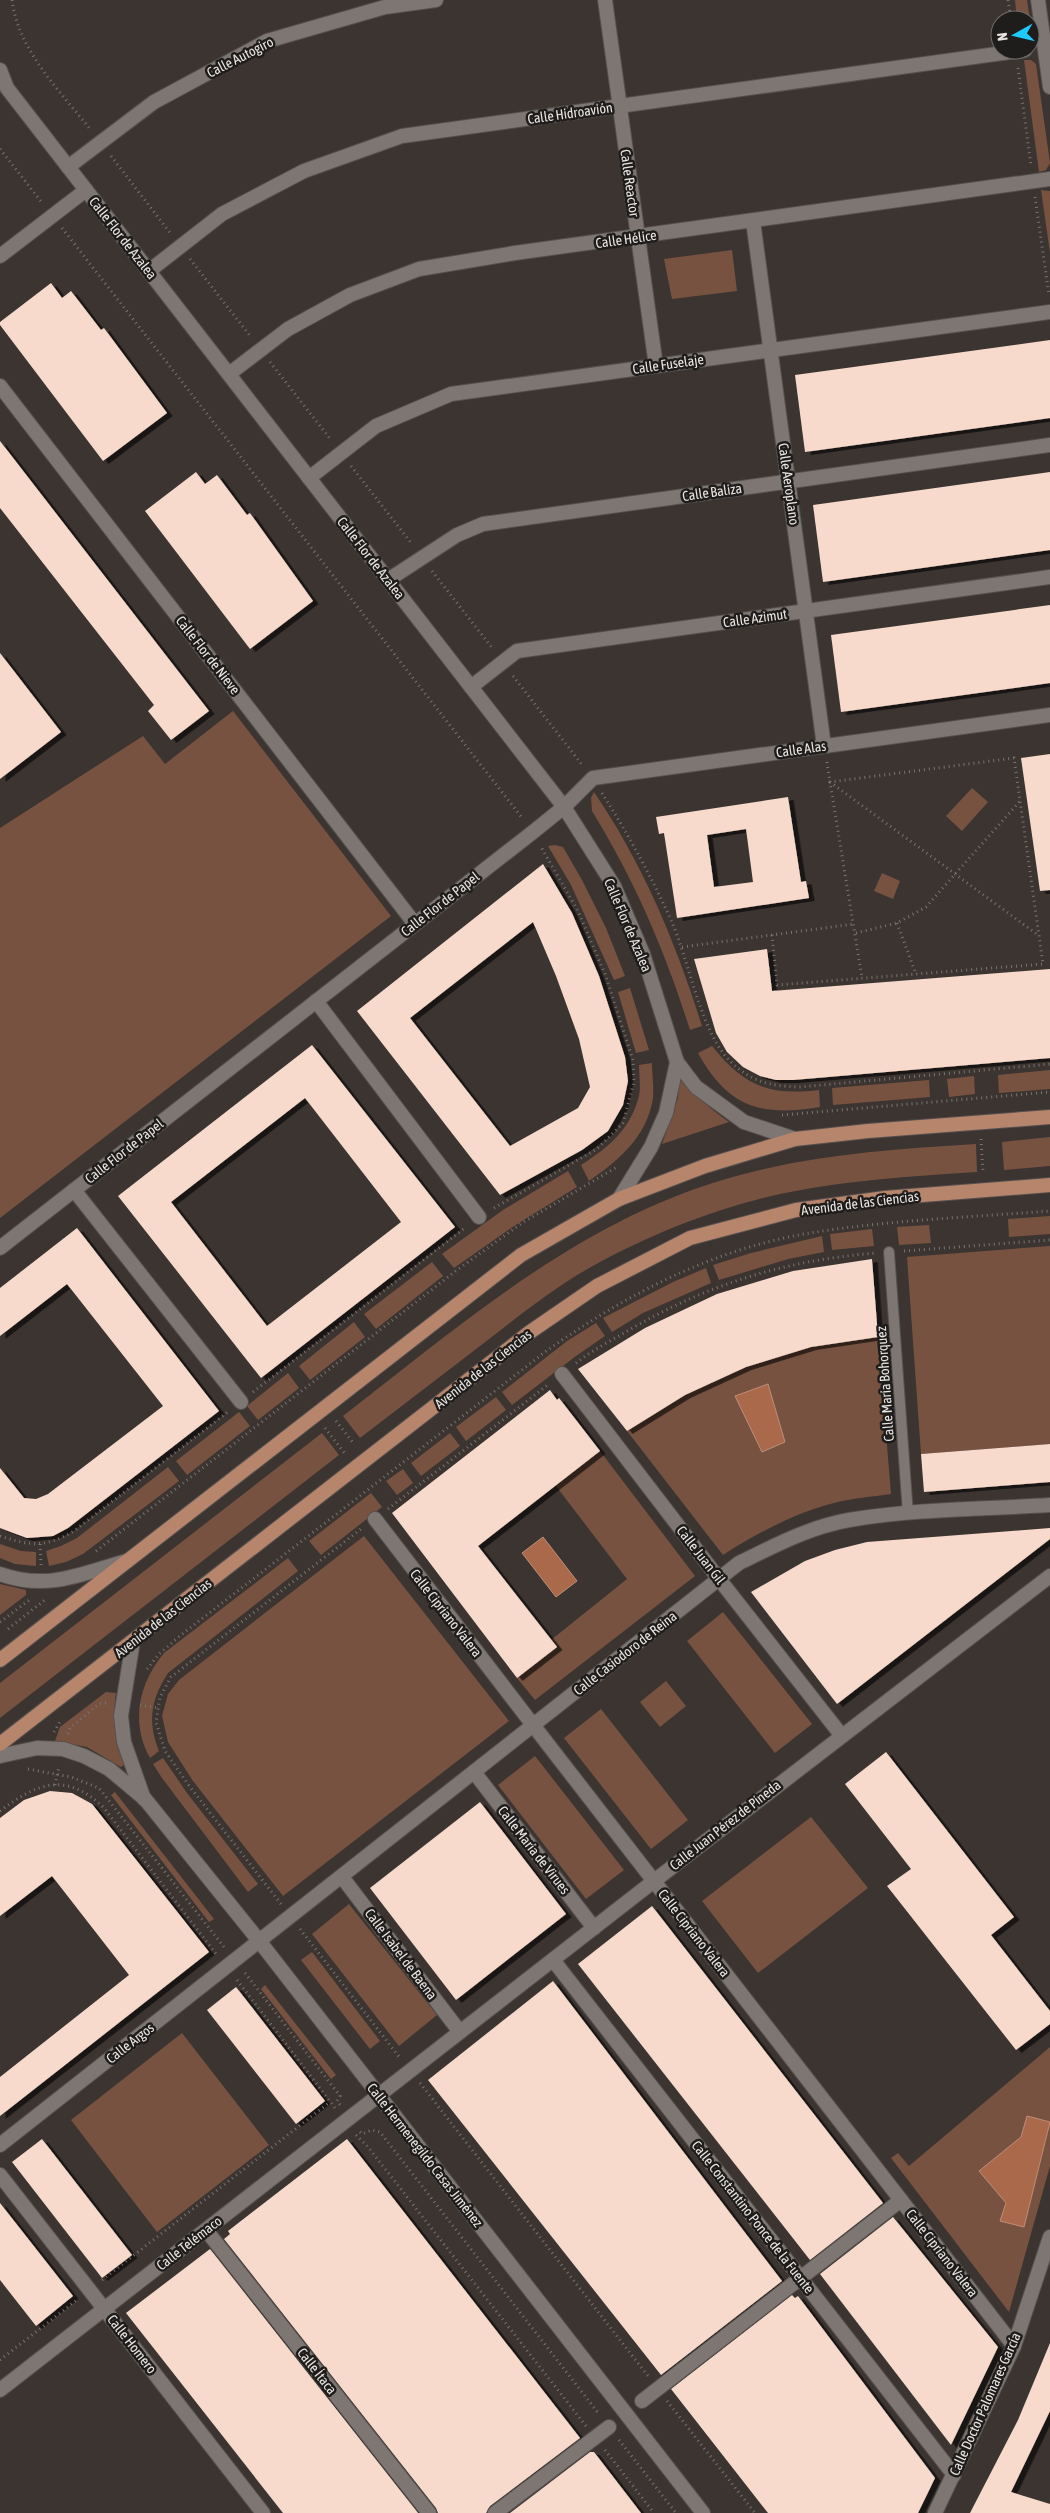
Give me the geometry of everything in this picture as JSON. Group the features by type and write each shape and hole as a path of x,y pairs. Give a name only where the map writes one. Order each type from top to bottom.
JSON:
{"main road":[{"path":"0,1660 521,1254 619,1199 705,1166 795,1140 868,1131 1050,1117"},
{"name":"Avenida de las Ciencias","path":"0,1744 530,1332 597,1286 690,1238 796,1210 885,1198 1050,1185"}],"street":[{"name":"Calle Autogiro","path":"68,167 154,102 267,41 385,7 436,0"},
{"name":"Calle Reactor","path":"605,0 656,366"},
{"path":"1038,0 1050,87"},
{"path":"1040,48 1044,48"},
{"name":"Calle Hidroavión","path":"149,271 222,214 304,170 402,136 990,55"},
{"name":"Calle Flor de Azalea","path":"0,70 3,85 564,807 614,886 643,954 677,1062"},
{"name":"Calle Hélice","path":"229,374 288,329 350,295 419,269 515,253 1050,179"},
{"path":"0,256 86,190"},
{"name":"Calle Aeroplano","path":"753,221 824,746"},
{"name":"Calle Fuselaje","path":"309,478 376,426 450,394 1050,312"},
{"name":"Calle Flor de Nieve","path":"0,386 415,924"},
{"name":"Calle Baliza","path":"388,580 457,535 483,524 1050,445"},
{"name":"Calle Azimut","path":"471,687 517,652 1050,577"},
{"name":"Calle Alas","path":"564,807 593,778 1050,715"},
{"name":"Calle Flor de Papel","path":"0,1248 564,807"},
{"path":"316,1001 479,1216"},
{"path":"677,1062 696,1087 744,1122 795,1140"},
{"path":"619,1199 651,1147 666,1113 677,1062"},
{"name":"Calle Flor de Papel","path":"74,1190 240,1402"},
{"name":"Calle Juan Gil","path":"562,1374 842,1736"},
{"name":"Calle Casiodoro de Reina","path":"260,1942 739,1563 798,1534 848,1520 908,1514 1050,1506"},
{"name":"Calle Cipriano Valera","path":"375,1519 1014,2346"},
{"path":"0,1574 18,1580 40,1583 56,1581 128,1560"},
{"name":"Calle Juan Pérez de Pineda","path":"379,2095 1050,1576"},
{"name":"Calle Hermenegildo Casas Jiménez","path":"133,1641 122,1704 124,1742 145,1799"},
{"name":"Calle Hermenegildo Casas Jiménez","path":"0,1756 47,1748 63,1749 84,1756 108,1769 145,1799 260,1942 703,2513"},
{"name":"Calle María de Virues","path":"474,1772 594,1928"},
{"name":"Calle Isabel de Baena","path":"342,1877 460,2032"},
{"name":"Calle Argos","path":"0,2144 260,1942"},
{"name":"Calle Constantino Ponce de la Fuente","path":"553,1960 954,2475"},
{"name":"Calle Telémaco","path":"0,2390 379,2095"},
{"name":"Calle Homero","path":"0,2175 263,2513"},
{"path":"642,2401 901,2200"},
{"name":"Calle Ítaca","path":"206,2230 429,2513"},
{"name":"Calle Doctor Palomares García","path":"935,2513 1014,2346 1050,2237"},
{"path":"495,2513 609,2427"}],"lane":[{"name":"Calle María Bohorquez","path":"889,1252 908,1514"}],"path":[{"path":"0,149 533,832 578,911 605,974 633,1060 634,1082 623,1123 597,1150 479,1216 62,1538 57,1541 30,1545 0,1536"},
{"path":"824,746 862,978"},
{"path":"772,934 777,985 1043,964 1014,758 830,782"},
{"path":"830,782 1039,936"},
{"path":"856,933 897,922 926,907 1020,801"},
{"path":"897,922 916,974"},
{"path":"682,947 854,924"},
{"path":"800,1087 1050,1064"},
{"path":"775,1114 790,1116 1050,1092"},
{"path":"981,1144 983,1171"},
{"path":"88,1556 104,1546 457,1270 522,1223 612,1171 618,1165"},
{"path":"146,1672 159,1654 181,1635 491,1394 582,1326 630,1296 683,1272 750,1248 814,1232 887,1223 1050,1211"},
{"path":"404,2063 190,1787 165,1751 156,1722 160,1697 171,1677 579,1361 655,1314 717,1286 772,1269 829,1257 1050,1240"},
{"path":"336,1421 354,1444"},
{"path":"326,1429 343,1451"},
{"path":"7,1630 52,1594 56,1581"},
{"path":"55,1785 70,1728 99,1704 122,1704 158,1708"},
{"path":"40,1770 56,1726 65,1717"},
{"path":"26,1769 40,1770 85,1781 99,1788 225,1948"},
{"path":"0,1811 35,1788 55,1785 72,1786 90,1795 104,1808 217,1954"},
{"path":"239,1966 340,2096 337,2101 343,2108"},
{"path":"234,1977 338,2112"},
{"path":"418,2080 754,2513"},
{"path":"0,2360 330,2102"},
{"path":"356,2126 362,2134 372,2130 380,2132 676,2513"},
{"path":"351,2129 368,2147 587,2427"},
{"path":"599,2443 654,2513"}],"shaded area":[{"path":"1015,0 1027,0 1028,10 1016,10"},
{"path":"1024,60 1031,60 1036,64 1050,163 1046,170 1039,172"},
{"path":"1041,190 1050,191 1050,253"},
{"path":"732,250 737,291 672,299 664,259"},
{"path":"233,711 391,916 0,1218 0,828 143,736 165,764"},
{"path":"972,788 988,802 962,831 946,816"},
{"path":"594,792 628,847 657,905 681,965 702,1026 690,1030 648,917 608,837 592,811 591,798"},
{"path":"548,846 563,847 582,880 606,928 625,976 614,980 571,885"},
{"path":"882,873 900,881 893,899 874,891"},
{"path":"630,988 649,1050 636,1053 618,992"},
{"path":"712,1046 735,1071 759,1085 786,1091 819,1090 820,1107 780,1110 763,1109 748,1104 721,1086 709,1071 698,1053"},
{"path":"652,1063 653,1098 645,1124 638,1136 621,1156 589,1181 581,1165 601,1151 624,1128 630,1119 639,1096 639,1065"},
{"path":"1050,1070 1050,1089 999,1093 998,1075"},
{"path":"679,1073 702,1100 729,1122 662,1144 678,1098"},
{"path":"974,1076 975,1094 949,1097 947,1079"},
{"path":"929,1080 930,1097 833,1105 832,1088"},
{"path":"1050,1137 1050,1166 1004,1170 1002,1142"},
{"path":"976,1144 977,1172 857,1182 785,1193 710,1214 637,1243 591,1267 562,1285 360,1438 343,1416 482,1308 579,1244 630,1216 684,1193 769,1168 827,1157 886,1150"},
{"path":"568,1171 577,1187 514,1226 454,1268 442,1254 503,1210"},
{"path":"1050,1216 1050,1234 1009,1237 1008,1219"},
{"path":"929,1225 931,1243 899,1245 897,1227"},
{"path":"872,1229 874,1246 832,1250 830,1234"},
{"path":"822,1236 824,1252 788,1259 719,1280 713,1265 751,1253"},
{"path":"1050,1246 1050,1444 921,1454 907,1257"},
{"path":"432,1262 443,1276 376,1329 364,1314"},
{"path":"706,1268 711,1283 643,1313 612,1332 603,1318 673,1282"},
{"path":"354,1322 365,1337 310,1380 299,1366"},
{"path":"596,1323 605,1336 512,1405 502,1392 567,1341"},
{"path":"878,1337 891,1494 841,1501 805,1512 749,1539 723,1555 627,1431 685,1395 746,1367 811,1347"},
{"path":"288,1373 299,1388 258,1420 247,1406"},
{"path":"768,1384 785,1442 762,1452 735,1396"},
{"path":"496,1397 506,1410 466,1441 456,1427"},
{"path":"239,1412 250,1426 187,1475 176,1461"},
{"path":"322,1433 339,1455 0,1718 0,1683"},
{"path":"450,1433 460,1446 421,1476 411,1463"},
{"path":"600,1451 695,1576 535,1700 517,1678 556,1647 551,1640 627,1579 556,1486"},
{"path":"168,1467 179,1481 83,1554 66,1562 49,1566 46,1551 77,1538"},
{"path":"403,1469 413,1483 397,1495 386,1481"},
{"path":"371,1493 382,1507 321,1555 309,1541"},
{"path":"364,1536 509,1721 283,1896 193,1781 168,1742 162,1716 168,1694 179,1680"},
{"path":"543,1537 577,1581 556,1597 522,1553"},
{"path":"0,1544 21,1551 36,1552 36,1566 15,1564 0,1558"},
{"path":"288,1558 298,1571 168,1673 158,1692 153,1711 153,1730 159,1751 150,1758 140,1731 139,1717 143,1690 155,1665 164,1653"},
{"path":"0,1584 26,1590 26,1595 0,1615"},
{"path":"723,1612 812,1724 775,1753 687,1641"},
{"path":"666,1681 686,1706 660,1727 640,1702"},
{"path":"106,1692 116,1693 114,1712 116,1729 125,1764 121,1767 87,1747 55,1741 60,1727"},
{"path":"601,1709 688,1820 651,1849 564,1738"},
{"path":"535,1756 624,1870 586,1899 498,1785"},
{"path":"163,1758 187,1793 258,1884 248,1892 153,1764"},
{"path":"115,1792 214,1919 209,1922 111,1795"},
{"path":"811,1817 868,1888 758,1973 702,1901"},
{"path":"349,1904 437,2015 399,2046 312,1934"},
{"path":"312,1952 380,2041 370,2049 301,1960"},
{"path":"265,1985 336,2075 331,2079 261,1989"},
{"path":"182,2033 269,2145 157,2232 71,2120"},
{"path":"1050,2047 1050,2166 1009,2312 891,2158 898,2153 909,2166"},
{"path":"1027,2116 1050,2122 1024,2227 1000,2221 1006,2203 979,2171 1021,2137"}],"building":[{"path":"51,283 62,298 71,291 101,330 104,328 167,413 103,461 0,325 0,322"},
{"path":"1050,340 1050,418 805,452 795,375"},
{"path":"0,441 209,711 171,740 148,711 154,705 0,508"},
{"path":"196,472 205,484 217,475 247,515 250,513 313,601 250,649 145,511"},
{"path":"1050,472 1050,550 823,582 813,505"},
{"path":"1050,605 1050,683 841,712 831,635"},
{"path":"0,653 61,732 0,779"},
{"path":"1050,754 1050,890 1040,891 1021,758"},
{"path":"788,797 801,882 806,881 809,898 677,918 664,833 659,834 656,817","holes":["746,829 753,882 714,887 707,835"]},
{"path":"543,864 572,913 599,976 625,1057 628,1081 623,1105 608,1131 582,1150 500,1195 357,1011","holes":["533,922 556,976 579,1039 590,1087 578,1108 510,1146 410,1018"]},
{"path":"767,949 772,991 1050,969 1050,1058 793,1080 776,1080 760,1076 743,1067 727,1052 716,1033 694,959"},
{"path":"312,1045 455,1227 261,1378 118,1196","holes":["305,1098 401,1222 267,1326 171,1202"]},
{"path":"77,1228 219,1411 68,1528 53,1536 27,1538 0,1528 0,1468 24,1498 36,1499 48,1494 163,1406 67,1284 0,1336 0,1288"},
{"path":"872,1259 878,1337 811,1347 746,1367 685,1395 627,1431 578,1369 645,1328 717,1294 793,1271"},
{"path":"550,1390 557,1400 559,1398 600,1451 478,1546 557,1647 517,1678 392,1513"},
{"path":"1050,1444 1050,1482 924,1492 921,1454"},
{"path":"1050,1528 1050,1539 837,1704 751,1592 805,1561 835,1550 867,1542"},
{"path":"886,1752 1014,1917 991,1935 1050,2011 1050,2024 1016,2050 887,1886 911,1869 845,1784"},
{"path":"50,1791 72,1793 92,1804 209,1952 0,2116 0,2077 129,1975 52,1876 0,1916 0,1818 24,1800"},
{"path":"480,1802 566,1914 456,2000 370,1888"},
{"path":"652,1906 883,2203 810,2260 578,1964"},
{"path":"553,1981 782,2281 661,2375 428,2080"},
{"path":"236,1987 325,2101 296,2124 207,2010"},
{"path":"42,2139 132,2255 102,2278 12,2162"},
{"path":"347,2139 580,2438 490,2506 486,2513 438,2513 436,2508 224,2239 230,2234 228,2231"},
{"path":"0,2203 73,2296 36,2326 0,2280"},
{"path":"893,2217 998,2347 951,2445 820,2274"},
{"path":"210,2249 418,2513 283,2513 126,2313"},
{"path":"792,2295 795,2298 798,2296 935,2478 918,2513 768,2513 671,2389"},
{"path":"1050,2343 1050,2411 1011,2492 1050,2504 1050,2513 970,2513 1018,2420"},
{"path":"590,2452 594,2452 641,2513 510,2513"}]}
